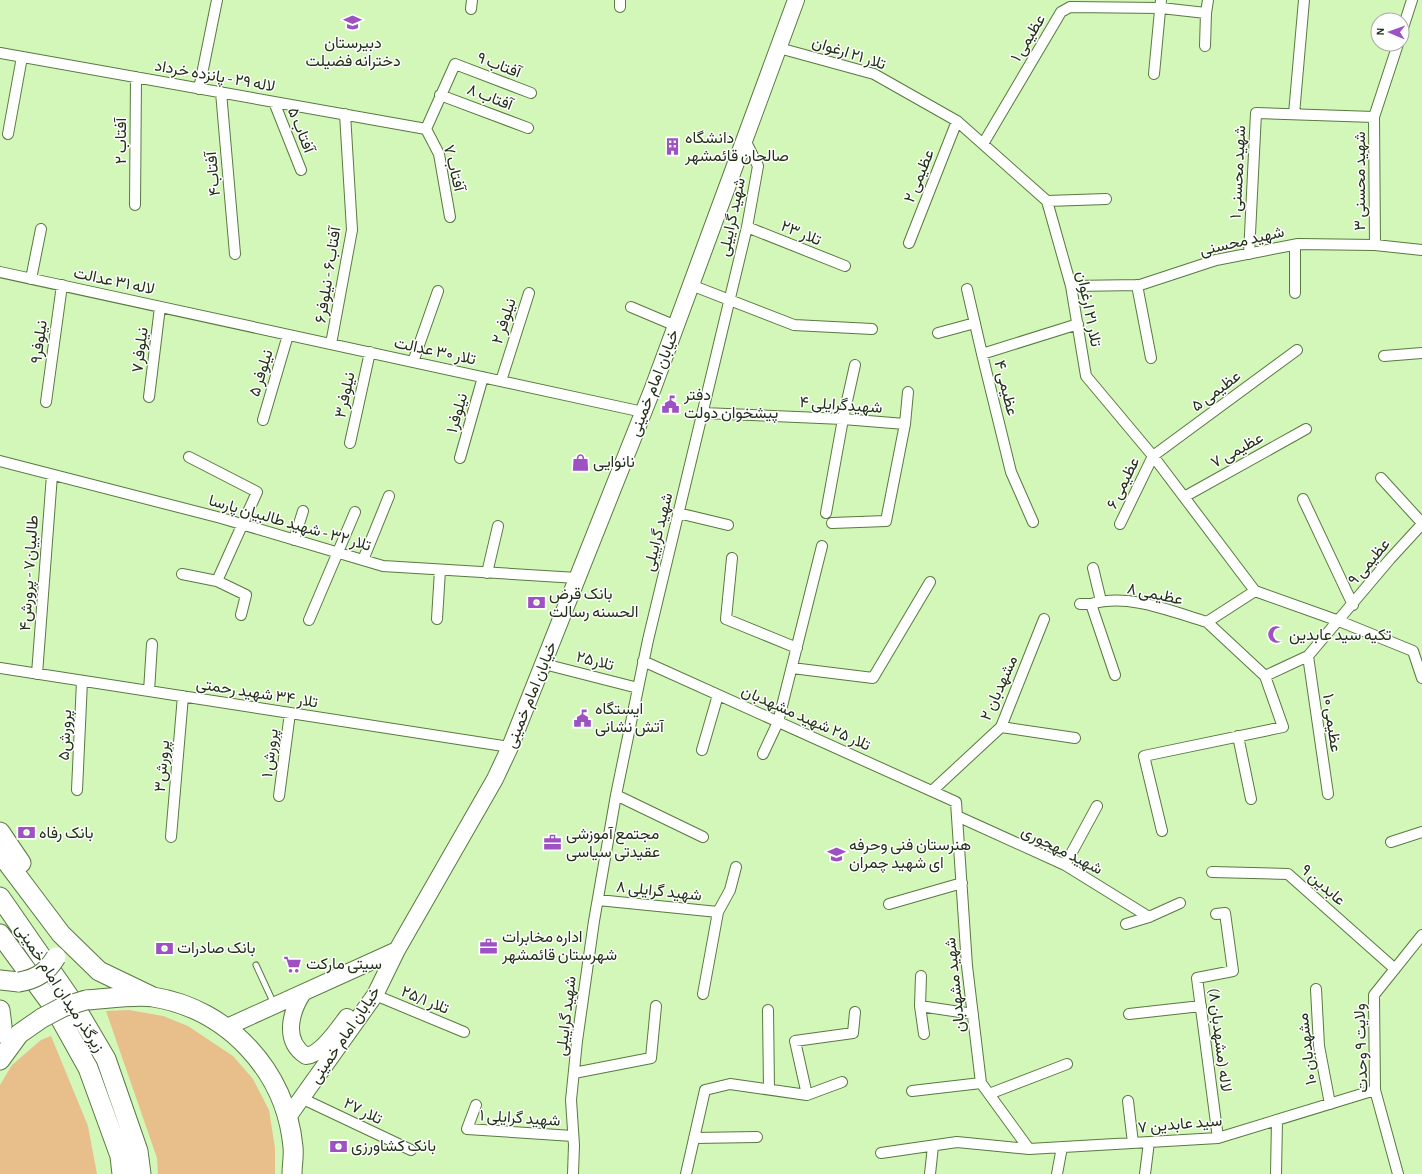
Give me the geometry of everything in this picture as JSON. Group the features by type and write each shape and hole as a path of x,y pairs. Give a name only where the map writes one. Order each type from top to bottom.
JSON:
{"highway":[{"path":"0,832 24,867 31,894"},
{"path":"0,853 61,934 99,971 152,996 191,1007 227,1027 257,1056 276,1085 288,1116 293,1148 292,1174"},
{"name":"زیرگذر میدان امام خمینی","path":"0,897 70,998 106,1059 138,1151 141,1174"},
{"name":"زیرگذر میدان امام خمینی","path":"0,934 55,1009 88,1068 120,1156 122,1174"},
{"path":"0,980 19,982 31,980 41,975 50,967 56,957 60,946 61,934"},
{"path":"0,1060 19,1034 42,1018 63,1007 86,1000 152,996"},
{"path":"0,1010 2,1026 0,1033"}],"main road":[{"name":"خیابان امام خمینی","path":"288,1116 374,996 398,950 495,779 544,664 643,412 780,48 796,0"},
{"name":"خیابان امام خمینی","path":"227,1027 398,950"},
{"path":"303,994 296,1005 291,1022 294,1046 306,1056 316,1053 352,1010 374,996"}],"street":[{"path":"199,88 217,0"},
{"path":"1204,46 1208,0"},
{"path":"1294,114 1304,0"},
{"path":"1408,12 1412,0"},
{"name":"عظیمی ۱","path":"983,144 1067,4 1070,7 1161,4 1206,13"},
{"path":"1154,74 1161,4"},
{"name":"تلار ۲۱ ارغوان","path":"780,48 874,74 957,121 1047,201 1071,286 1086,376 1153,456 1255,591"},
{"name":"شهید محسنی ۳","path":"1375,245 1374,117 1395,52"},
{"name":"لاله ۲۹ - پانزده خرداد","path":"0,53 426,129"},
{"path":"8,134 22,57"},
{"name":"آفتاب ۹","path":"440,94 456,64 531,93"},
{"name":"آفتاب ۲","path":"135,205 136,77"},
{"name":"آفتاب۴","path":"220,92 235,254"},
{"path":"426,129 440,94"},
{"name":"آفتاب ۸","path":"440,94 528,128"},
{"name":"آفتاب ۵","path":"274,102 301,170"},
{"name":"شهید محسنی ۱","path":"1249,254 1256,113 1374,117"},
{"name":"آفتاب۶ - نیلوفر۶","path":"331,344 352,230 345,114"},
{"name":"عظیمی ۲","path":"909,243 957,121"},
{"name":"آفتاب ۷","path":"426,129 439,154 450,217"},
{"name":"شهید گراییلی","path":"573,1174 571,1100 576,1041 598,900 616,795 643,661 747,227 758,166 745,140"},
{"path":"1047,201 1106,199"},
{"name":"تلار ۲۳","path":"747,227 845,266"},
{"path":"31,278 41,229"},
{"path":"1295,245 1295,293"},
{"name":"شهید محسنی","path":"1071,286 1137,285 1216,260 1295,245 1375,245 1422,250"},
{"name":"لاله ۳۱ عدالت","path":"0,272 221,320"},
{"name":"نیلوفر۹","path":"46,402 62,285"},
{"path":"691,285 794,326 872,329"},
{"path":"1137,285 1151,358"},
{"path":"967,289 982,354"},
{"path":"413,362 438,291"},
{"name":"نیلوفر ۲","path":"501,381 529,293"},
{"name":"نیلوفر۷","path":"149,397 160,307"},
{"path":"631,307 676,326"},
{"name":"تلار ۳۰ عدالت","path":"221,320 643,412"},
{"path":"938,333 975,323"},
{"name":"عظیمی ۴","path":"1033,522 1011,472 982,354 1078,324"},
{"name":"نیلوفر ۵","path":"262,420 288,335"},
{"name":"عظیمی ۵","path":"1153,456 1296,350"},
{"name":"نیلوفر۳","path":"350,443 370,352"},
{"path":"1384,356 1422,353"},
{"path":"826,514 842,418 855,365"},
{"name":"نیلوفر۱","path":"460,458 482,377"},
{"path":"832,522 886,521 905,424 908,392"},
{"name":"شهیدگرایلی ۴","path":"703,413 842,418 905,424"},
{"name":"عظیمی ۷","path":"1184,497 1306,429"},
{"path":"189,456 257,492 216,582"},
{"name":"عظیمی ۶","path":"1120,524 1153,456"},
{"name":"تلار ۳۲ - شهید طالبیان پارسا","path":"0,461 243,524 383,566 577,578"},
{"name":"طالبیان۷ - پرورش۴","path":"37,674 52,475"},
{"path":"1381,478 1422,523"},
{"path":"363,560 389,496"},
{"path":"1303,499 1353,605"},
{"path":"294,540 303,511"},
{"path":"309,620 355,512"},
{"path":"678,513 728,526"},
{"name":"عظیمی ۹","path":"1339,621 1422,523"},
{"path":"487,573 498,526"},
{"path":"763,754 778,722 822,546"},
{"path":"732,558 726,619 797,648"},
{"path":"1093,568 1101,601"},
{"path":"437,619 440,570"},
{"path":"182,574 216,582 246,595 241,615"},
{"path":"792,668 873,678 930,582"},
{"path":"1162,831 1144,756 1283,727 1264,676 1207,622 1255,591 1339,621 1413,651 1422,678"},
{"name":"عظیمی ۸","path":"1080,604 1091,604 1101,601 1132,601 1207,622"},
{"path":"1091,604 1115,675"},
{"name":"مشهدبان ۲","path":"932,791 1001,727 1044,619"},
{"path":"1264,676 1308,656 1339,621"},
{"path":"149,691 152,644"},
{"name":"عظیمی ۱۰","path":"1308,656 1328,794"},
{"name":"تلار ۲۵ شهید مشهدبان","path":"643,661 956,802"},
{"name":"تلار۲۵","path":"544,664 638,688"},
{"name":"تلار ۳۴ شهید رحمتی","path":"0,668 510,746"},
{"name":"پرورش۵","path":"77,790 82,681"},
{"path":"702,750 718,695"},
{"name":"پرورش۳","path":"171,838 183,696"},
{"name":"پرورش ۱","path":"279,796 290,713"},
{"path":"1001,727 1075,738"},
{"path":"1238,736 1251,799"},
{"path":"616,795 703,837"},
{"name":"شهید مشهدبان","path":"956,802 967,966 981,1083 1029,1149"},
{"path":"1065,865 1097,806"},
{"name":"شهید مهجوری","path":"957,816 1065,865 1149,917"},
{"path":"1390,842 1422,832"},
{"path":"703,994 718,912 730,890 736,867"},
{"name":"عابدین ۹","path":"1212,872 1288,874 1395,969"},
{"path":"889,904 962,883"},
{"name":"شهید گرایلی ۸","path":"598,900 718,912"},
{"path":"1126,924 1149,917 1180,903"},
{"name":"لاله (مشهدبان ۸)","path":"1216,914 1225,913 1233,971 1197,978 1218,1138"},
{"path":"1420,938 1422,950"},
{"name":"ولایت ۹ وحدت","path":"1398,1174 1375,1090 1374,995 1420,938"},
{"path":"921,976 920,1006 924,1034"},
{"name":"مشهدبان ۱۰","path":"1316,990 1319,1046 1330,1104"},
{"name":"تلار ۲۵/۱","path":"374,996 464,1032"},
{"path":"574,1073 651,1058 656,1006"},
{"path":"920,1006 973,1014"},
{"path":"1129,1014 1201,1006"},
{"path":"768,1010 769,1089"},
{"path":"807,1095 795,1041 853,1034 855,1012"},
{"path":"989,1094 1068,1064"},
{"path":"686,1174 705,1090 730,1084 807,1095 842,1082"},
{"path":"912,1091 981,1083"},
{"name":"سید عابدین ۷","path":"882,1153 957,1142 1029,1149 1218,1138 1375,1090"},
{"name":"تلار ۲۷","path":"301,1098 411,1150"},
{"path":"1128,1102 1133,1143"},
{"name":"شهید گرایلی ۱","path":"476,1105 467,1129 573,1136"},
{"path":"1276,1174 1277,1120"},
{"path":"694,1138 757,1137"},
{"path":"1145,1174 1149,1142"},
{"path":"930,1174 933,1146"},
{"path":"1057,1174 1062,1147"}],"lane":[{"path":"256,965 274,1005"}],"shaded area":[{"path":"129,1010 163,1016 188,1026 233,1056 253,1079 269,1110 275,1148 275,1174 158,1174 157,1158 106,1011"},
{"path":"51,1036 88,1126 97,1174 0,1174 0,1085 12,1065 41,1040"}],"place":[{"name":"دبیرستان دخترانه فضیلت","path":"353,22"},
{"name":"دانشگاه صالحان قائمشهر","path":"672,147"},
{"name":"دفتر پیشخوان دولت","path":"671,404"},
{"name":"نانوایی","path":"580,462"},
{"name":"بانک قرض الحسنه رسالت","path":"536,603"},
{"name":"تکیه سید عابدین","path":"1276,635"},
{"name":"ایستگاه آتش نشانی","path":"582,718"},
{"name":"بانک رفاه","path":"26,833"},
{"name":"مجتمع آموزشی عقیدتی سیاسی","path":"553,843"},
{"name":"هنرستان فنی وحرفه ای شهید چمران","path":"836,854"},
{"name":"اداره مخابرات شهرستان قائمشهر","path":"489,946"},
{"name":"بانک صادرات","path":"164,948"},
{"name":"سیتی مارکت","path":"293,964"},
{"name":"بانک کشاورزی","path":"338,1146"}]}
